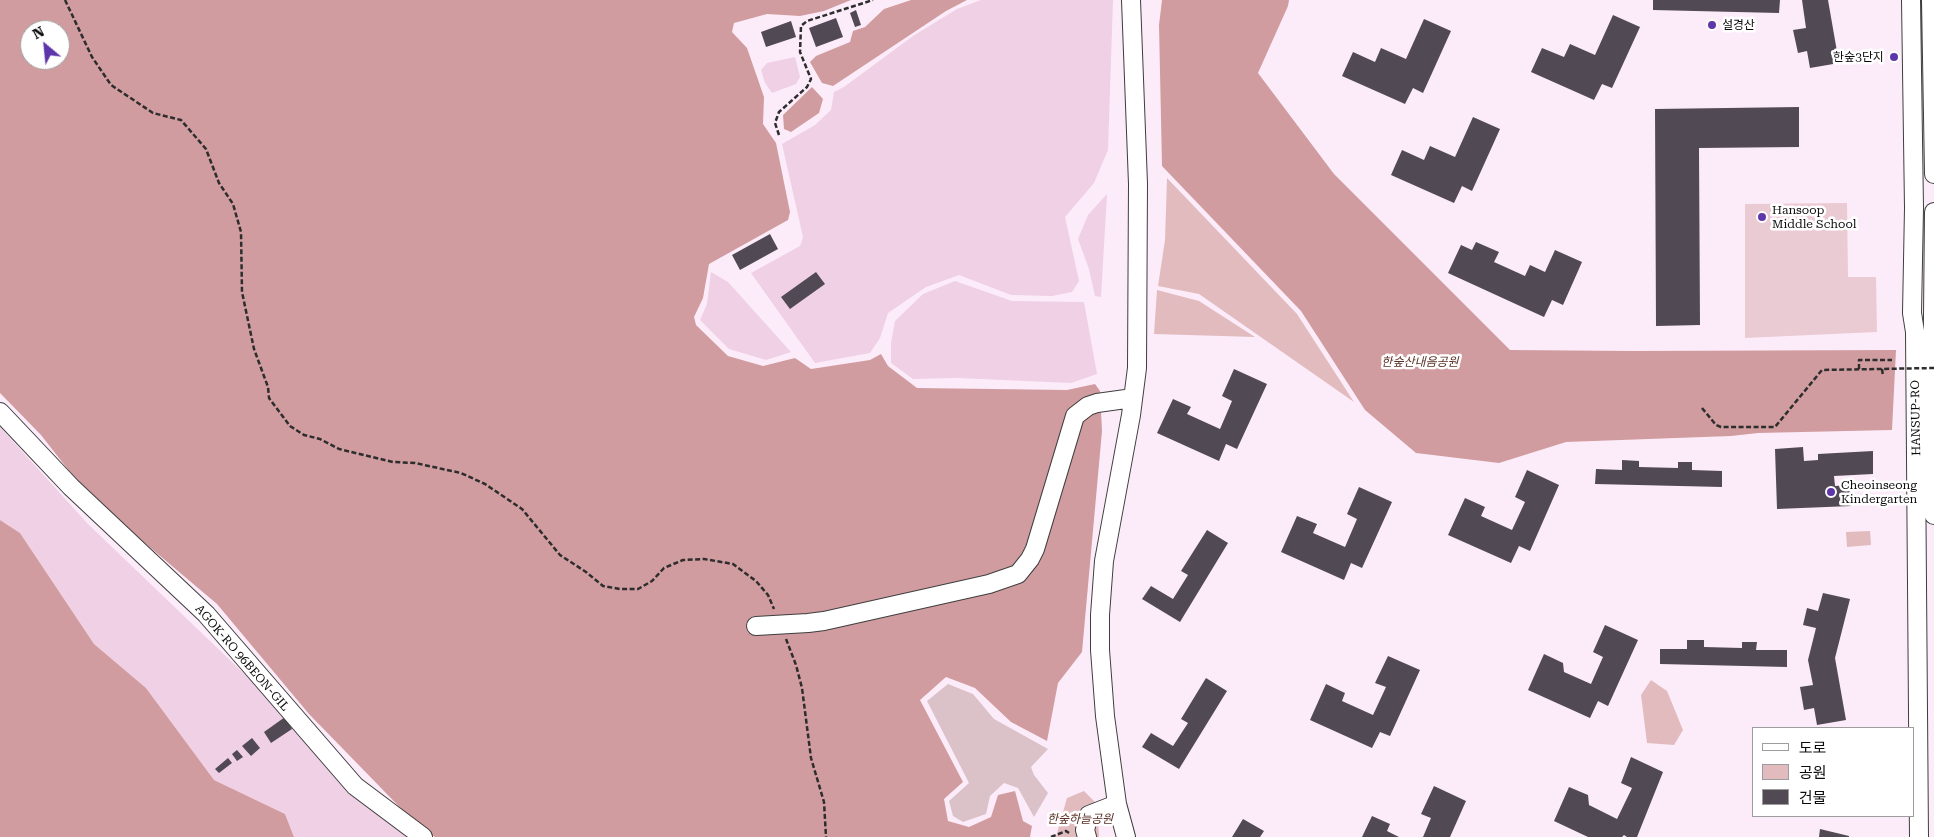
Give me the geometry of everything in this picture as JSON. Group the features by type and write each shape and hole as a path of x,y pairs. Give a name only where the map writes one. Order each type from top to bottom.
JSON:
{"street":[{"path":"1126,837 1118,804 1102,684 1100,615 1104,561 1137,368 1138,184 1131,0"},
{"name":"HANSUP-RO","path":"1911,0 1914,208 1912,313 1915,332 1919,837"},
{"path":"1931,0 1934,174"},
{"name":"HANSUP-RO","path":"1934,212 1932,417 1934,515"},
{"path":"756,626 824,621 990,584 1018,574 1035,550 1070,429 1076,416 1080,411 1097,402 1133,398"},
{"name":"AGOK-RO 96BEON-GIL","path":"0,412 78,494 206,614 355,786 423,837"},
{"path":"1087,837 1085,830 1089,815 1118,804"}],"path":[{"path":"65,0 92,57 111,85 153,113 181,120 206,149 219,182 233,204 241,232 242,292 254,349 268,387 269,398 290,426 304,435 320,439 339,449 393,462 415,463 461,473 485,484 522,509 560,555 604,586 620,589 638,589 652,581 664,568 683,560 704,559 733,564 756,581 768,595 796,665 802,688 811,758 824,802 826,837"},
{"path":"779,135 775,123 779,112 807,87 812,80 800,52 800,26 807,21 873,0"},
{"path":"1859,369 1859,360 1892,360"},
{"path":"1702,408 1716,425 1721,428 1775,427 1822,370 1934,368"},
{"path":"1882,369 1882,376"},
{"path":"1051,837 1066,831 1075,837"}],"shaded area":[{"path":"981,0 1113,0 1108,150 1094,183 1065,217 1079,281 1072,292 1052,296 1011,295 959,275 926,287 888,313 880,338 870,353 815,363 751,273 800,246 803,237 782,144 815,125 831,110 834,92 844,87 913,36 957,9"},
{"path":"795,57 800,77 796,84 772,93 765,83 761,70 767,63"},
{"path":"1107,194 1101,297 1095,296 1089,269 1078,239 1088,215"},
{"path":"1847,203 1848,277 1876,277 1877,332 1745,338 1745,204"},
{"path":"711,272 728,282 791,352 766,360 729,349 700,320 707,304"},
{"path":"955,281 1012,301 1084,302 1097,374 1071,383 957,378 913,379 891,363 891,343 895,321 923,294"},
{"path":"0,427 88,524 283,711 341,777 406,837 294,837 285,814 214,780 146,688 94,644 20,533 0,520"},
{"path":"948,684 973,694 994,719 1048,749 1031,767 1034,775 1048,793 1034,817 1018,788 1004,783 990,796 986,814 963,822 953,816 949,801 969,783 927,701"}],"green space":[{"path":"0,0 851,0 824,11 800,16 767,14 734,23 732,32 747,48 764,97 763,124 776,143 790,212 788,220 709,264 703,298 694,317 696,325 728,356 763,366 795,358 811,369 870,360 881,354 888,366 917,388 1067,390 1095,384 1100,391 1102,431 1082,652 1058,683 1047,741 1011,722 975,688 946,677 920,700 963,782 944,799 948,821 969,827 991,817 998,795 1015,791 1023,821 1032,826 1030,837 435,837 420,828 309,714 217,604 140,539 73,476 41,435 0,393"},
{"path":"911,0 967,0 946,11 833,86 822,83 810,62 816,56 850,42 853,31 865,27 884,9"},
{"name":"한숲산내음공원","path":"1162,0 1289,0 1258,73 1334,174 1510,350 1896,350 1892,430 1758,433 1731,436 1566,442 1499,463 1416,453 1365,410 1301,311 1162,166 1159,25"},
{"path":"812,87 823,99 819,113 791,132 784,129 783,115"},
{"path":"1167,178 1297,314 1354,402 1199,294 1158,286 1165,240"},
{"path":"1157,290 1199,301 1255,337 1154,334"},
{"path":"0,520 20,533 94,644 146,688 214,780 285,814 294,837 0,837"},
{"path":"1870,531 1871,545 1847,547 1846,532"},
{"path":"1651,680 1667,691 1683,730 1674,745 1647,743 1641,695"},
{"name":"한숲하늘공원","path":"1084,791 1097,804 1099,837 1056,837 1067,798"}],"building":[{"path":"1653,0 1780,0 1779,13 1653,10"},
{"path":"1802,0 1828,0 1839,63 1810,68 1807,51 1798,53 1793,30 1806,28"},
{"path":"856,10 861,25 855,27 850,13"},
{"path":"1613,15 1640,27 1612,88 1602,84 1594,100 1531,72 1542,48 1564,57 1570,44 1595,55"},
{"path":"836,18 843,37 816,47 809,28"},
{"path":"1424,19 1451,31 1423,93 1413,88 1405,104 1342,76 1353,52 1375,62 1381,48 1406,59"},
{"path":"791,21 796,37 766,47 761,32"},
{"path":"1799,107 1799,147 1699,148 1700,325 1656,326 1655,109"},
{"path":"1473,117 1500,129 1472,191 1462,186 1454,203 1391,175 1402,150 1424,160 1430,146 1455,157"},
{"path":"770,234 778,249 740,270 732,255"},
{"path":"1476,242 1499,252 1494,262 1525,276 1530,265 1545,272 1555,250 1582,262 1563,305 1552,300 1544,317 1448,273 1461,245 1472,250"},
{"path":"816,272 825,284 790,309 781,297"},
{"path":"1234,369 1267,384 1237,449 1226,444 1219,461 1157,433 1173,399 1191,407 1187,414 1220,429 1232,401 1222,396"},
{"path":"1803,447 1804,461 1818,460 1818,454 1873,451 1873,474 1834,476 1835,486 1850,485 1851,506 1777,509 1775,449"},
{"path":"1622,460 1639,461 1639,467 1678,468 1678,462 1692,462 1692,470 1722,471 1722,487 1595,484 1596,469 1622,470"},
{"path":"1527,470 1559,485 1530,551 1519,546 1511,563 1448,535 1465,498 1485,507 1481,516 1512,530 1525,502 1515,497"},
{"path":"1359,487 1392,502 1362,568 1351,563 1344,580 1281,552 1297,516 1317,524 1313,533 1345,547 1357,519 1347,514"},
{"path":"1207,530 1228,543 1180,622 1142,599 1151,586 1173,599 1188,575 1181,571"},
{"path":"1823,593 1850,599 1835,658 1846,720 1817,725 1814,708 1804,710 1800,687 1813,685 1808,660 1816,628 1803,625 1807,608 1818,611"},
{"path":"1605,625 1638,640 1608,706 1598,701 1590,718 1528,690 1544,654 1563,663 1564,672 1591,684 1603,657 1593,652"},
{"path":"1687,640 1704,640 1704,647 1742,648 1742,642 1757,642 1756,650 1787,650 1787,667 1660,664 1660,649 1687,649"},
{"path":"1388,656 1420,670 1390,736 1380,732 1372,748 1310,720 1326,684 1345,693 1342,701 1373,715 1386,687 1375,683"},
{"path":"1206,678 1227,691 1179,769 1142,747 1151,733 1173,746 1188,723 1181,719"},
{"path":"285,717 292,729 271,743 264,732"},
{"path":"252,738 260,748 251,756 242,746"},
{"path":"237,750 243,757 237,761 232,754"},
{"path":"1631,757 1663,772 1637,837 1627,837 1624,835 1622,837 1588,837 1554,821 1569,787 1588,795 1589,805 1617,819 1632,788 1621,783"},
{"path":"228,758 232,763 219,773 215,769"},
{"path":"1434,786 1466,801 1450,837 1423,837 1431,818 1421,814"},
{"path":"1372,816 1390,824 1387,831 1399,837 1362,837"},
{"path":"1243,819 1264,831 1260,837 1232,837"},
{"path":"1820,829 1849,836 1849,837 1819,837"}],"place":[{"name":"설경산","path":"1712,25"},
{"name":"한숲3단지","path":"1894,57"},
{"name":"Hansoop Middle School","path":"1762,217"},
{"name":"Cheoinseong Kindergarten","path":"1831,492"}]}
